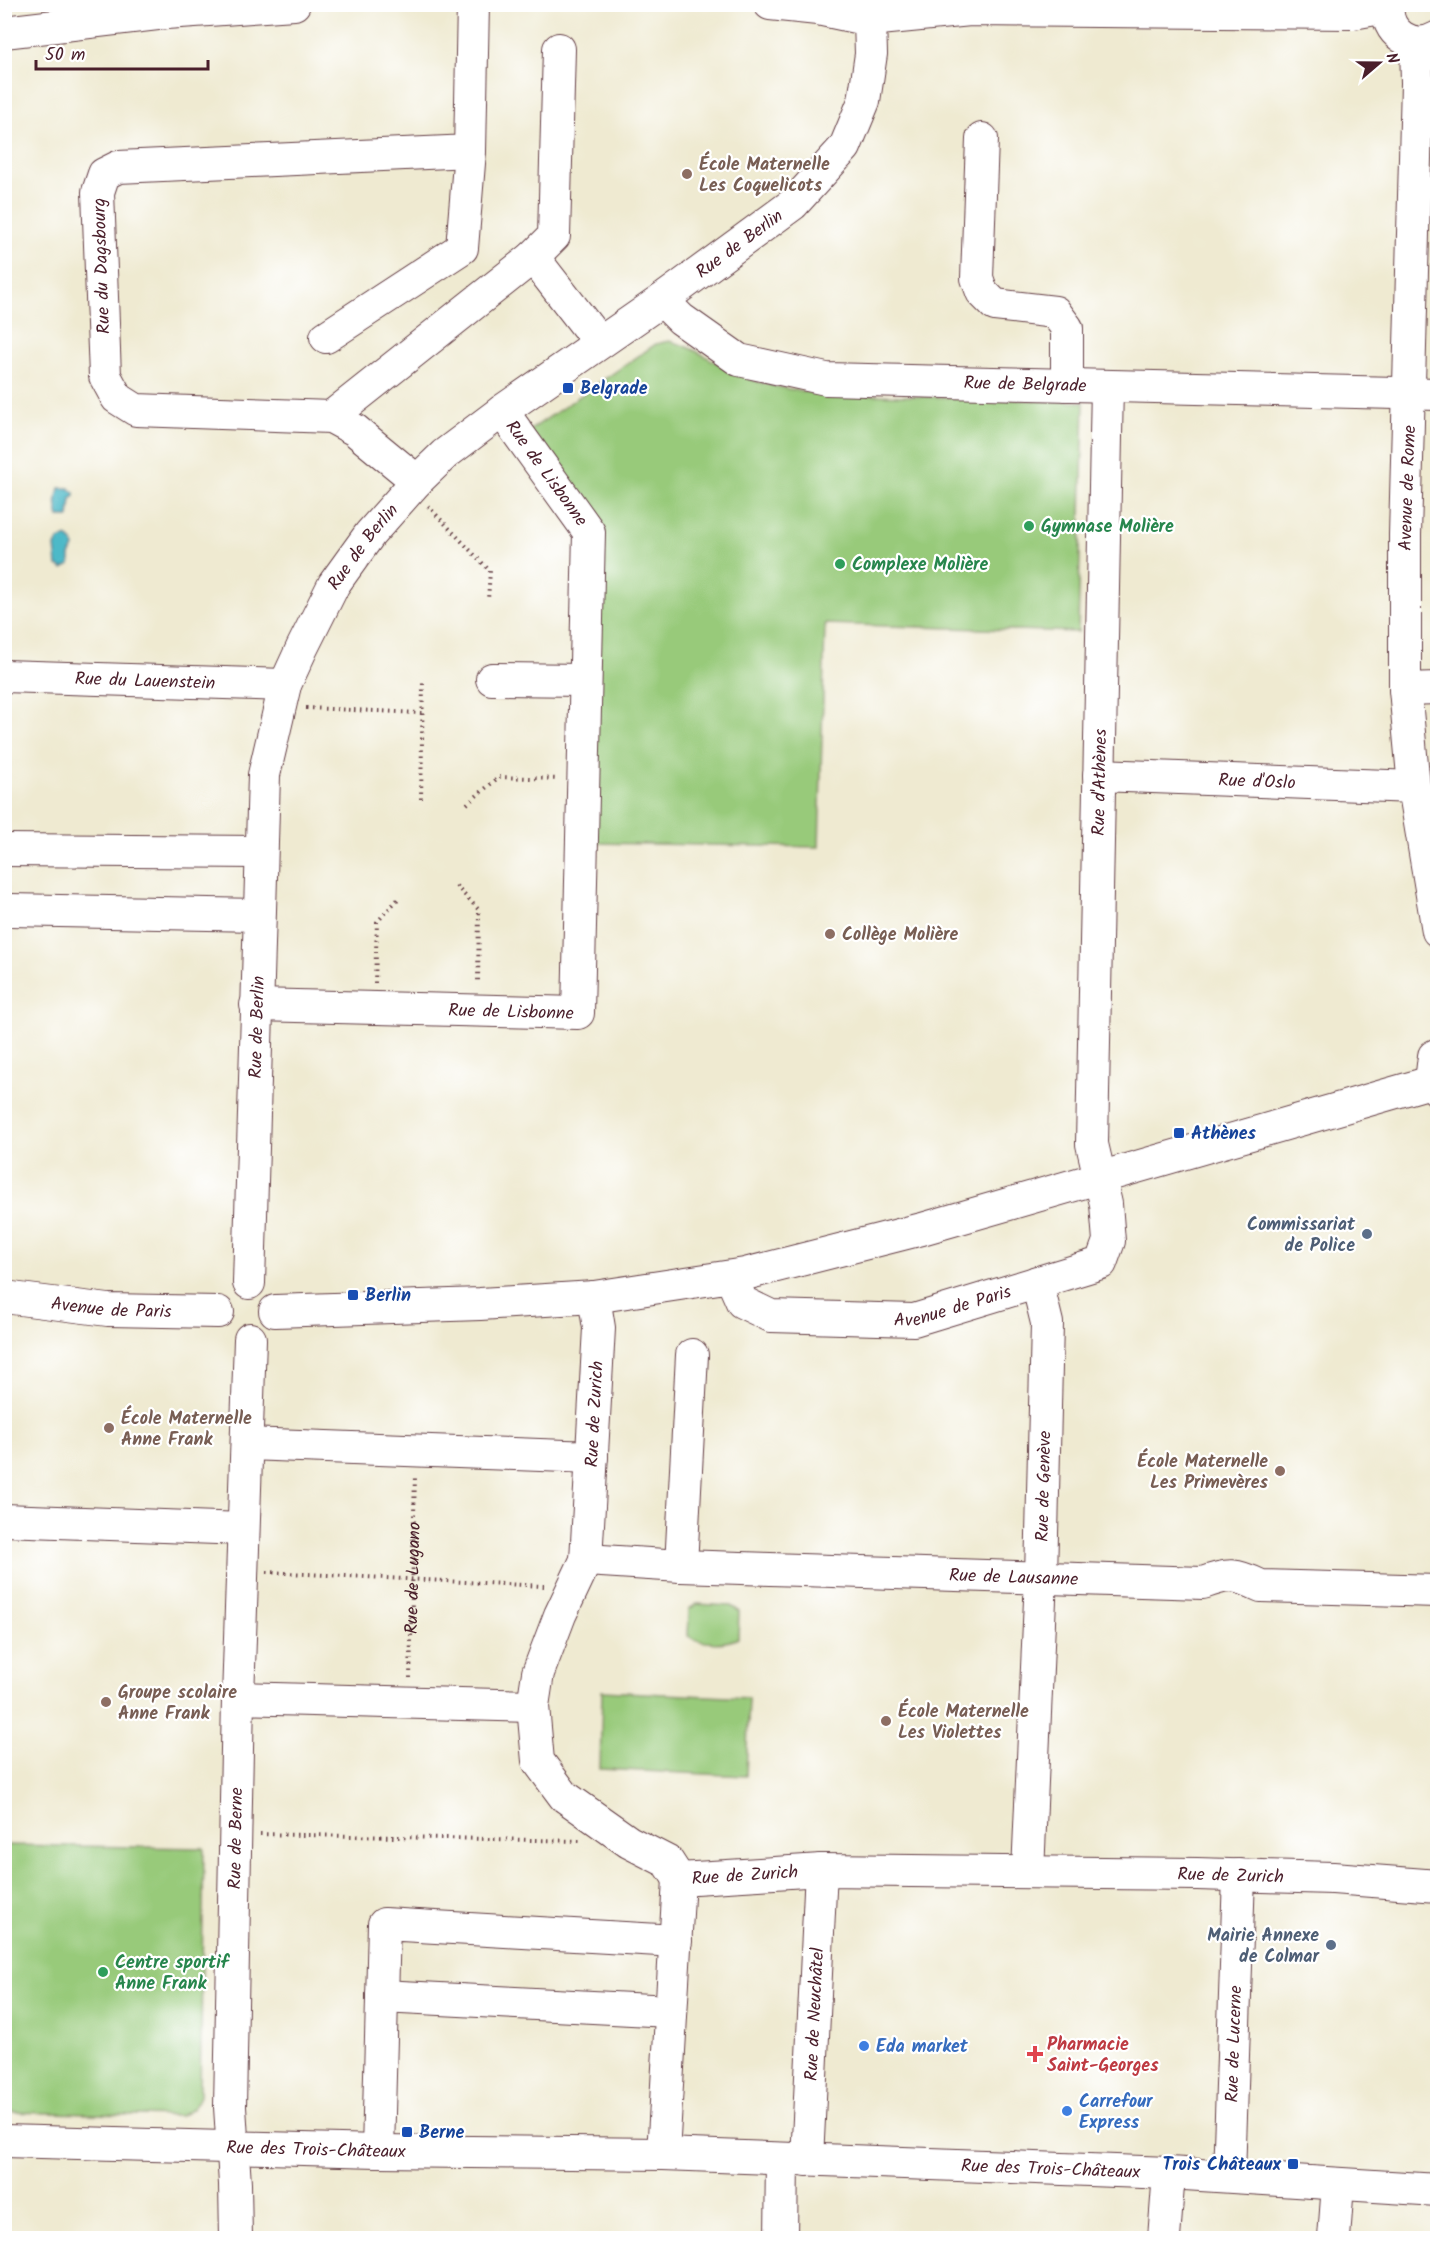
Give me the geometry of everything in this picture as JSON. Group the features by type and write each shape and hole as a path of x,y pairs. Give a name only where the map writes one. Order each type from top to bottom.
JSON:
{"street":[{"path":"4,32 48,15 166,13 294,4"},
{"path":"326,337 462,248 470,151 473,4"},
{"path":"770,4 818,9 870,20 970,10 1353,13 1387,6 1388,20 1394,31 1404,39 1427,40"},
{"name":"Rue de Berlin","path":"249,1283 258,915 264,775 282,696 334,584 370,534 445,454 793,204 845,147 864,101 871,54 870,20"},
{"name":"Avenue de Rome","path":"1427,40 1417,83 1424,393 1405,535 1405,689 1413,787 1436,912"},
{"path":"331,417 533,257 554,236 559,49"},
{"path":"982,139 977,278 982,292 995,305 1056,312 1067,328 1066,385"},
{"name":"Rue du Dagsbourg","path":"414,485 356,430 331,417 136,410 117,398 105,376 98,192 104,174 118,167 470,151"},
{"path":"533,257 599,342"},
{"name":"Rue de Belgrade","path":"662,300 681,319 739,360 826,379 1424,393"},
{"name":"Rue d'Athènes","path":"1100,1178 1092,1144 1107,386"},
{"name":"Rue de Lisbonne","path":"256,1005 578,1013 589,532 502,411"},
{"name":"Rue du Lauenstein","path":"4,676 282,696"},
{"path":"492,679 585,681"},
{"path":"1405,689 1437,688"},
{"name":"Rue d'Oslo","path":"1099,775 1413,787"},
{"path":"4,850 260,852"},
{"path":"10,910 258,915"},
{"path":"275,1311 480,1304 594,1297 731,1277 922,1229 1100,1178 1435,1075"},
{"name":"Avenue de Paris","path":"731,1277 742,1302 771,1316 914,1320 1101,1263 1109,1241 1107,1204 1100,1178"},
{"name":"Rue de Genève","path":"1028,1872 1041,1577 1047,1323 1037,1282"},
{"path":"249,1283 263,1289 271,1297 275,1311 269,1329 262,1335 250,1339 240,1339 230,1334 223,1327 219,1312 225,1293 234,1286 249,1283"},
{"name":"Avenue de Paris","path":"4,1297 108,1310 219,1312"},
{"name":"Rue de Zurich","path":"594,1297 599,1328 592,1457 580,1574 560,1615 538,1674 532,1706 538,1761 564,1796 628,1842 668,1862 679,1880 821,1870 1239,1875 1334,1878 1437,1886"},
{"name":"Rue de Berne","path":"236,2238 230,2107 238,1698 250,1339"},
{"path":"681,1566 692,1355"},
{"path":"248,1444 592,1457"},
{"path":"4,1520 243,1529"},
{"name":"Rue de Lausanne","path":"580,1574 681,1566 1203,1583 1224,1575 1244,1578 1261,1586 1437,1591"},
{"path":"238,1698 532,1706"},
{"name":"Rue de Neuchâtel","path":"781,2238 794,2160 821,1870"},
{"name":"Rue de Lucerne","path":"1229,2176 1239,1875"},
{"path":"663,2154 679,1880"},
{"path":"378,2151 384,1924 676,1941"},
{"path":"382,1996 670,2011"},
{"name":"Rue des Trois-Châteaux","path":"4,2142 378,2151 663,2154 1169,2173 1437,2190"},
{"path":"1164,2238 1169,2173"},
{"path":"1334,2238 1338,2184"}],"path":[{"path":"414,485 490,571 488,600"},
{"path":"421,799 423,681"},
{"path":"282,696 422,713"},
{"path":"467,804 499,777 583,780"},
{"path":"456,886 479,910 478,1010"},
{"path":"374,1008 377,921 398,899"},
{"name":"Rue de Lugano","path":"409,1704 415,1450"},
{"path":"242,1571 413,1579 580,1574"},
{"path":"236,1833 581,1841"}],"green space":[{"name":"Complexe Molière","path":"669,341 690,348 735,373 753,380 813,393 1084,402 1078,632 825,624 819,847 592,843 601,530 529,431 656,344"},
{"path":"697,1604 731,1606 739,1611 738,1638 713,1643 699,1641 688,1636 689,1609"},
{"path":"602,1691 749,1698 746,1776 600,1769"},
{"name":"Centre sportif Anne Frank","path":"5,1845 204,1848 200,2096 190,2111 179,2116 5,2112"}],"water":[{"path":"60,488 69,488 75,493 71,499 69,517 59,517 57,495"},
{"path":"67,537 72,541 74,547 70,556 70,565 63,569 57,566 55,546 58,540"}],"place":[{"name":"École Maternelle Les Coquelicots","path":"687,174"},
{"name":"Belgrade","path":"568,388"},
{"name":"Gymnase Molière","path":"1029,526"},
{"name":"Complexe Molière","path":"840,564"},
{"name":"Collège Molière","path":"830,934"},
{"name":"Athènes","path":"1179,1133"},
{"name":"Commissariat de Police","path":"1367,1234"},
{"name":"Berlin","path":"353,1295"},
{"name":"École Maternelle Anne Frank","path":"109,1428"},
{"name":"École Maternelle Les Primevères","path":"1280,1471"},
{"name":"Groupe scolaire Anne Frank","path":"106,1702"},
{"name":"École Maternelle Les Violettes","path":"886,1721"},
{"name":"Mairie Annexe de Colmar","path":"1331,1945"},
{"name":"Centre sportif Anne Frank","path":"103,1972"},
{"name":"Eda market","path":"864,2046"},
{"name":"Pharmacie Saint-Georges","path":"1035,2054"},
{"name":"Carrefour Express","path":"1067,2111"},
{"name":"Berne","path":"407,2132"},
{"name":"Trois Châteaux","path":"1293,2164"}]}
